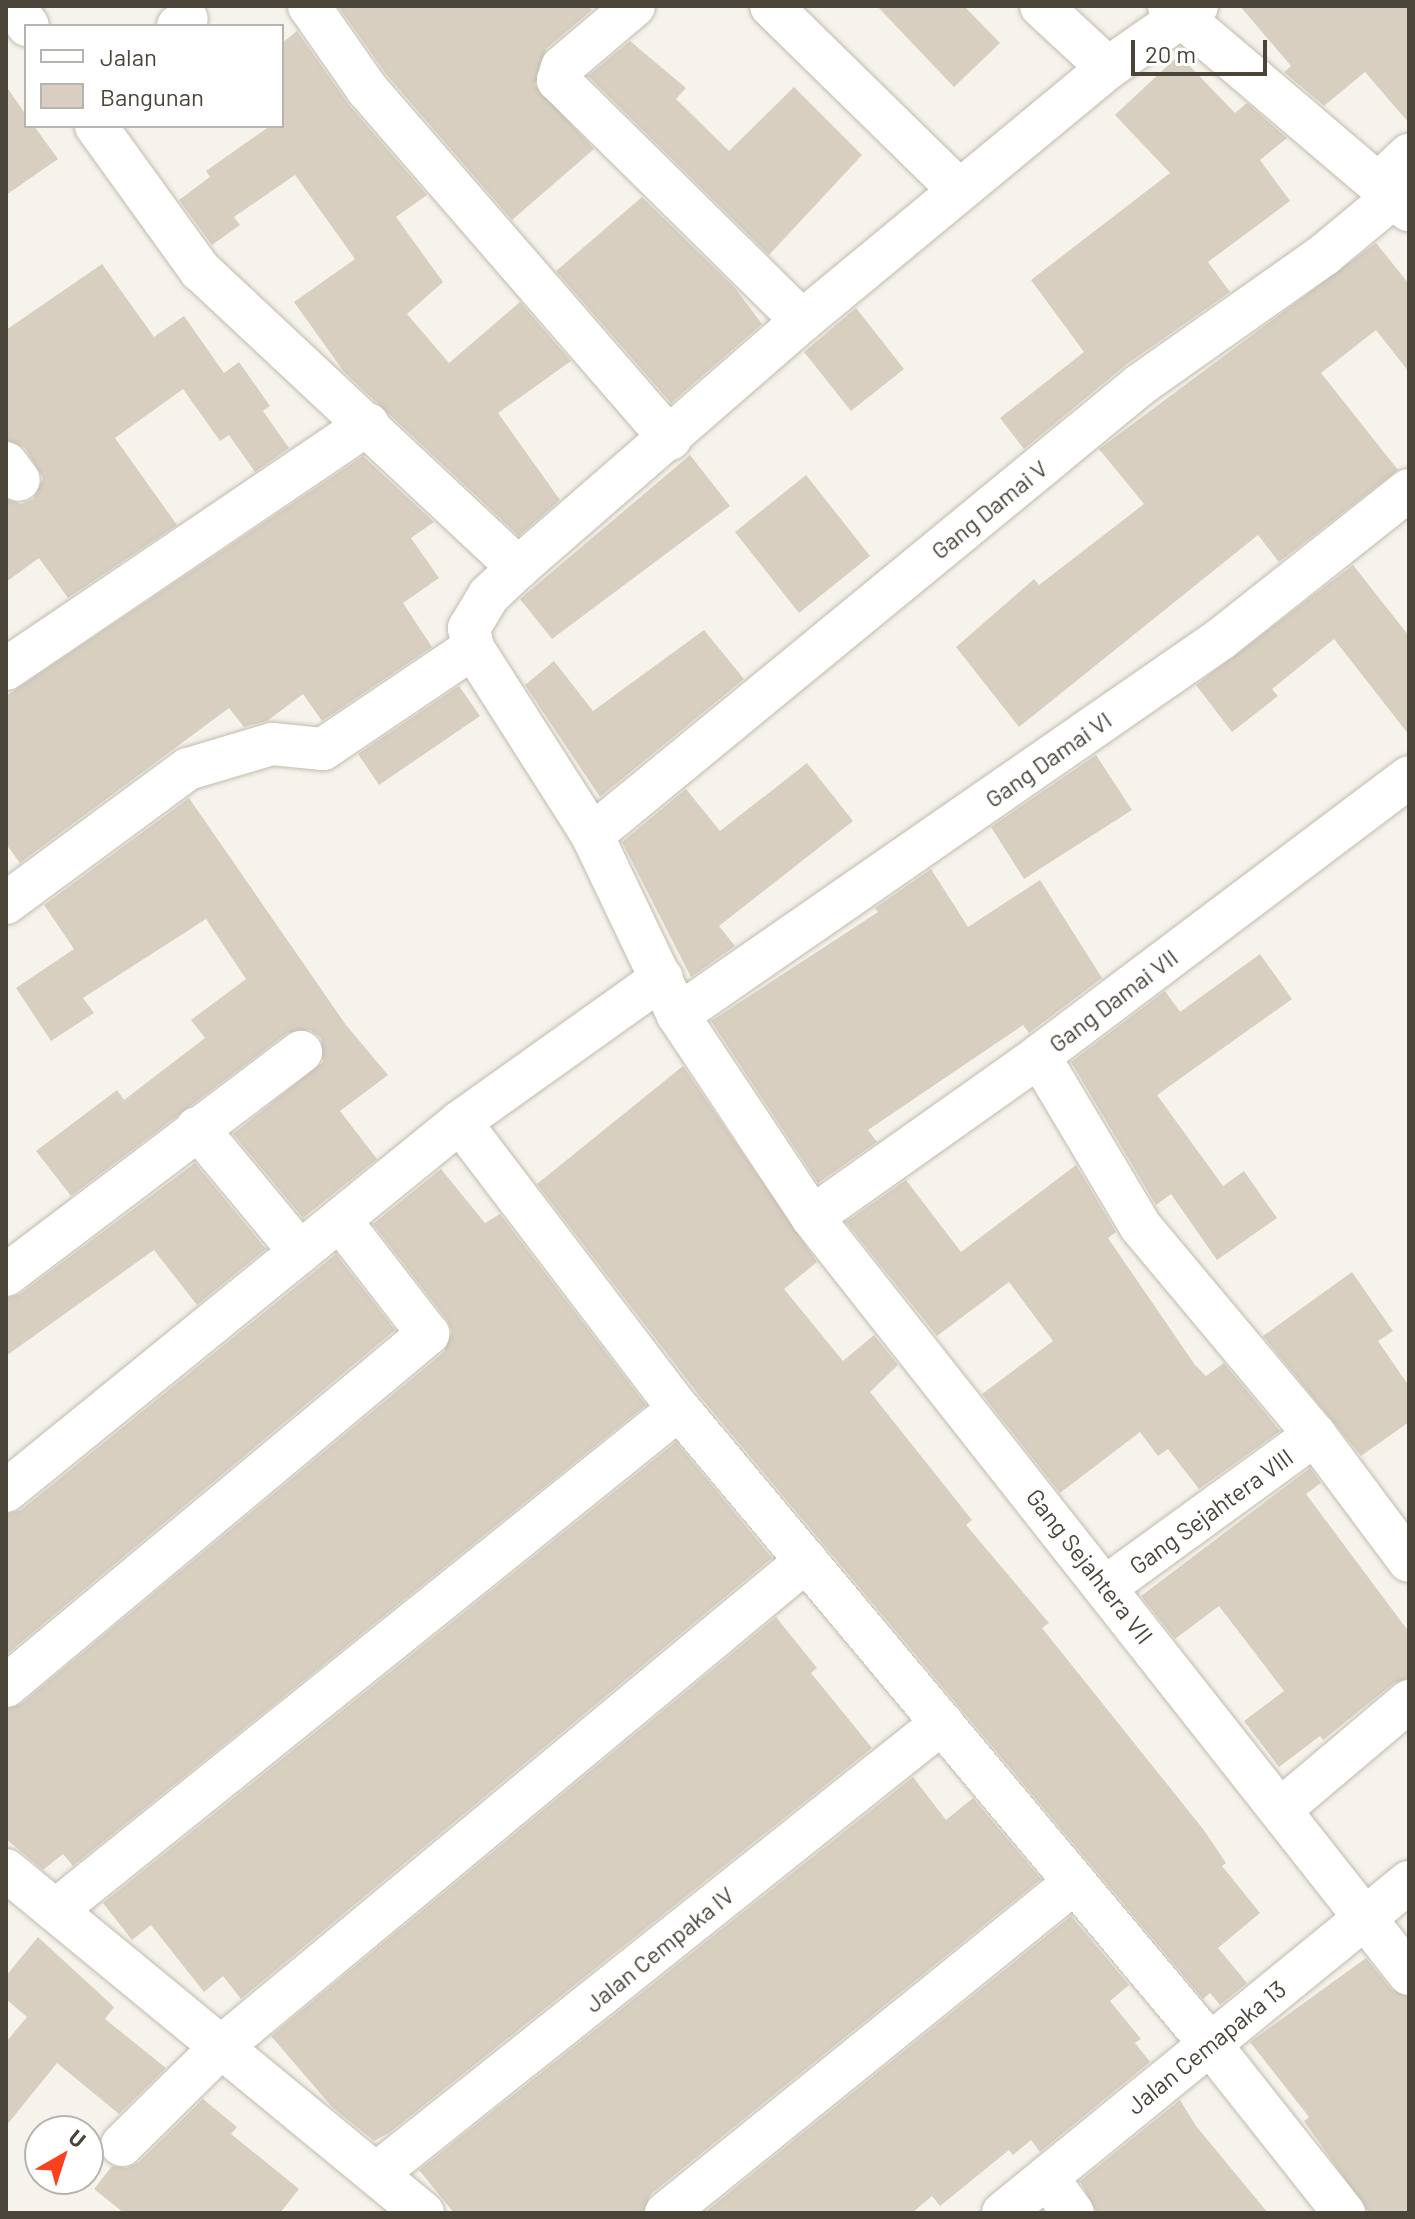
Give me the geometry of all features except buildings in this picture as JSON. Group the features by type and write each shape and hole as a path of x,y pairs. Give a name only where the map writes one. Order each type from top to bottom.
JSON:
{"street":[{"path":"14,6 27,24"},
{"path":"309,6 367,89 670,439"},
{"path":"634,6 562,67 558,80 802,321"},
{"path":"771,6 959,190"},
{"path":"1041,6 1108,68"},
{"path":"6,903 188,769 272,744 323,749 473,648 469,628 475,615 518,568 670,439 802,321 1182,10 1398,185"},
{"path":"97,128 200,270 368,424 518,568"},
{"name":"Gang Damai V","path":"592,835 1141,384 1325,254 1398,185"},
{"path":"6,669 368,424"},
{"name":"Gang Damai VI","path":"678,1015 1222,638 1409,490"},
{"name":"Gang Sejahtera VII","path":"473,648 592,835 678,1015 812,1217 1107,1586 1363,1919 1409,1974"},
{"name":"Gang Damai VII","path":"812,1217 1039,1056 1409,777"},
{"path":"6,1491 460,1122 662,978"},
{"path":"6,1275 301,1052"},
{"path":"1039,1056 1141,1227 1315,1435 1409,1561"},
{"path":"460,1122 679,1409 1210,2044 1344,2213"},
{"path":"197,1128 300,1252"},
{"path":"6,1686 428,1334 340,1220"},
{"path":"56,1910 679,1409"},
{"name":"Gang Sejahtera VIII","path":"1107,1586 1315,1435"},
{"path":"122,2145 221,2047 806,1561"},
{"path":"1280,1810 1409,1701"},
{"name":"Jalan Cempaka IV","path":"376,2174 942,1723"},
{"path":"6,1870 423,2213"},
{"path":"666,2213 1075,1882"},
{"name":"Jalan Cemapaka 13","path":"1003,2213 1409,1882"},
{"path":"1047,2177 1073,2213"}]}
